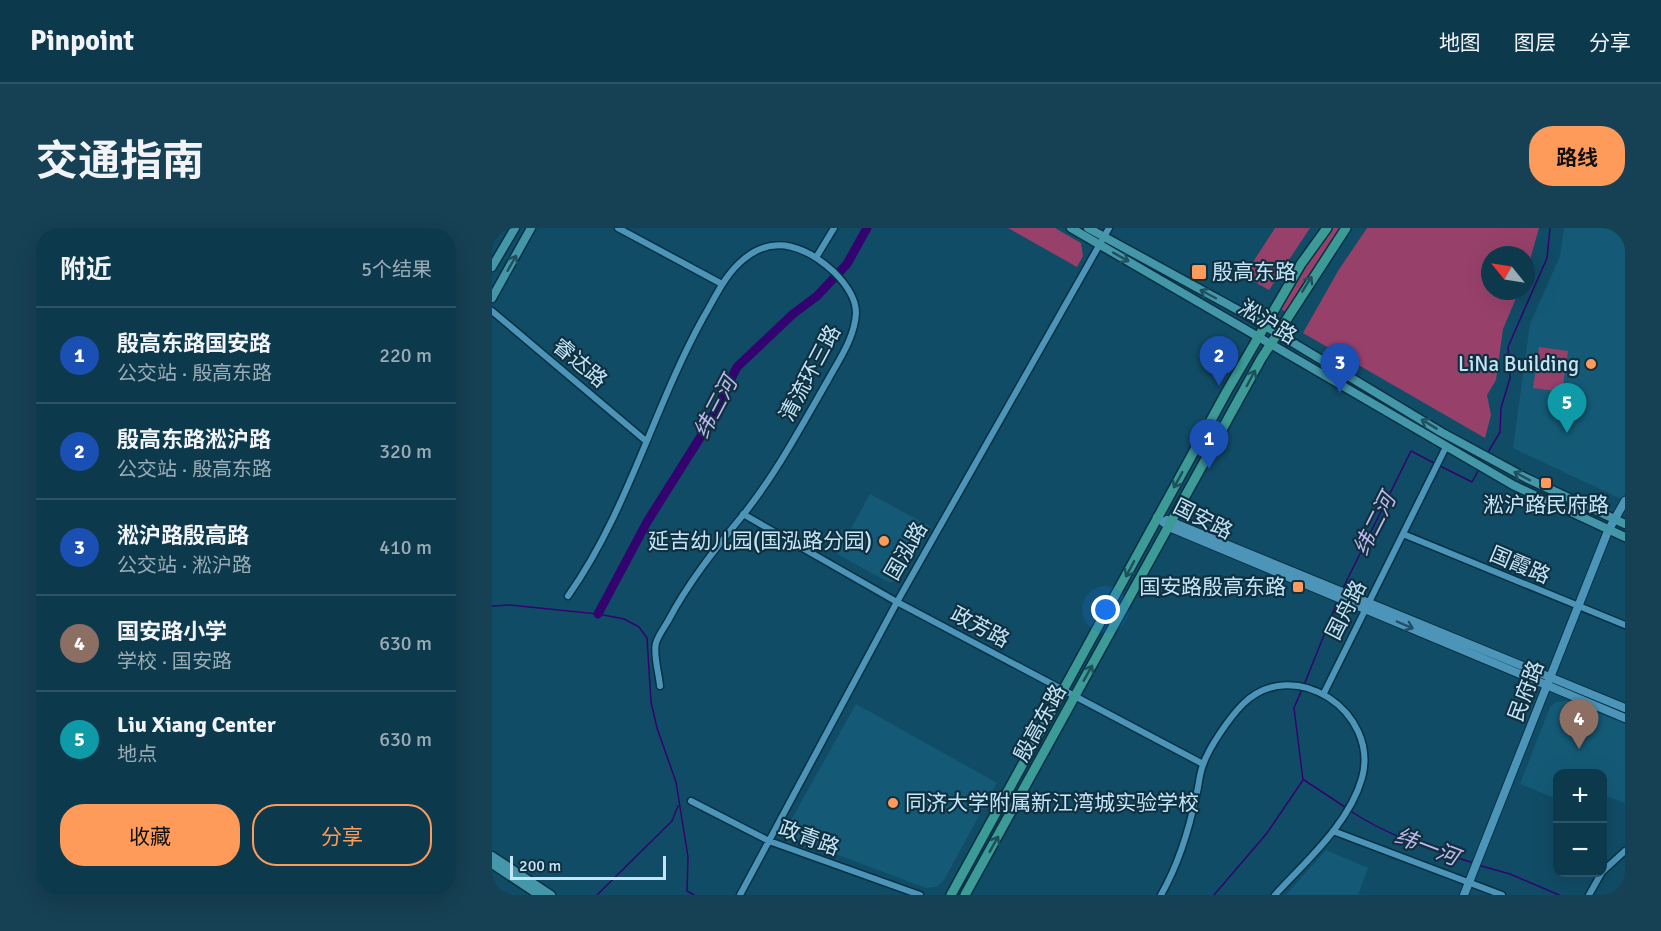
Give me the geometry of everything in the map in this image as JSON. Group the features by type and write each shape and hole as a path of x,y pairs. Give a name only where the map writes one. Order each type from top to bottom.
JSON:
{"main road":[{"path":"492,267 515,228"},
{"path":"492,297 531,228"},
{"name":"淞沪路","path":"1071,228 1101,241 1265,326 1480,453 1625,524"},
{"name":"淞沪路","path":"1088,228 1101,241 1258,338 1446,447 1608,531 1625,537"},
{"name":"殷高东路","path":"951,895 1157,517 1301,264 1327,228"},
{"name":"殷高东路","path":"965,895 1277,334 1346,228"},
{"path":"492,856 551,895"},
{"path":"492,864 539,895"}],"street":[{"path":"618,228 722,284"},
{"path":"817,256 834,228"},
{"name":"国泓路","path":"740,895 897,602 1108,228"},
{"name":"清流环三路","path":"568,596 590,565 609,531 681,359 722,284 744,258 774,245 791,245 817,256 849,291 855,304 856,315 843,352 800,429 743,514 726,533 678,602 656,643 660,686"},
{"name":"睿达路","path":"492,311 646,441"},
{"path":"1446,447 1451,437"},
{"name":"国舟路","path":"1324,693 1446,447"},
{"name":"民府路","path":"1464,895 1608,531 1625,501"},
{"name":"政芳路","path":"743,514 897,602 1203,765"},
{"name":"国安路","path":"1157,517 1549,681 1625,708"},
{"name":"国霞路","path":"1403,534 1625,625"},
{"name":"国安路","path":"1549,681 1625,718"},
{"path":"1161,895 1176,865 1196,798 1203,765 1229,721 1254,695 1272,687 1307,686 1324,693 1339,704 1353,722 1364,749 1362,778 1344,815 1333,831 1275,895"},
{"name":"政青路","path":"691,801 769,841 920,895"},
{"path":"1333,831 1502,895"},
{"path":"1607,867 1625,851"},
{"path":"1588,895 1599,877"}],"shaded area":[{"path":"1008,228 1055,228 1081,243 1083,256 1077,267"},
{"path":"1275,228 1310,228 1269,290 1244,276"},
{"path":"1332,228 1341,228 1286,312 1281,309 1312,256"},
{"path":"1367,228 1539,228 1534,246 1481,246 1481,300 1515,300 1503,329 1496,380 1487,395 1491,415 1485,438 1303,333 1338,271"},
{"path":"1564,228 1625,228 1625,494 1621,499 1513,448 1530,324 1560,256"},
{"path":"1539,347 1568,351 1562,392 1533,388"},
{"name":"延吉幼儿园(国泓路分园)","path":"870,494 931,527 902,578 895,582 888,582 837,554"},
{"path":"1567,701 1625,724 1625,803 1607,796 1607,769 1553,769 1553,797 1520,784 1550,707 1556,702"},
{"name":"同济大学附属新江湾城实验学校","path":"856,704 997,783 944,880 936,887 926,888 798,840 790,833 789,824"},
{"path":"1326,850 1368,868 1358,895 1286,895"}],"waterway":[{"name":"纬三河","path":"598,614 647,522 708,425 737,367 793,314 817,296 847,264 867,228"},
{"name":"纬二河","path":"1487,454 1500,432 1501,408 1510,378 1508,347 1547,258 1550,228"},
{"name":"纬二河","path":"1343,588 1411,451 1434,463"},
{"name":"纬二河","path":"1438,465 1472,482 1479,469"},
{"name":"纬二河","path":"1304,685 1338,600"},
{"path":"492,606 510,605 624,619 639,627 647,638 651,702 657,728 676,782 688,857 687,891 694,895"},
{"name":"纬二河","path":"1214,895 1267,833 1303,780 1294,708 1302,689"},
{"name":"纬一河","path":"1304,780 1345,807"},
{"path":"597,895 672,821 678,806"},
{"name":"纬一河","path":"1349,810 1393,834 1474,863"},
{"name":"纬一河","path":"1478,865 1510,874 1559,895"}],"place":[{"name":"殷高东路","path":"1199,272"},
{"name":"LiNa Building","path":"1591,364"},
{"name":"殷高东路淞沪路","path":"1219,386"},
{"name":"淞沪路殷高路","path":"1340,393"},
{"name":"Liu Xiang Center","path":"1567,433"},
{"name":"殷高东路国安路","path":"1209,469"},
{"name":"淞沪路民府路","path":"1546,483"},
{"name":"延吉幼儿园(国泓路分园)","path":"884,541"},
{"name":"国安路殷高东路","path":"1298,587"},
{"name":"国安路小学","path":"1579,749"},
{"name":"同济大学附属新江湾城实验学校","path":"893,803"}]}
